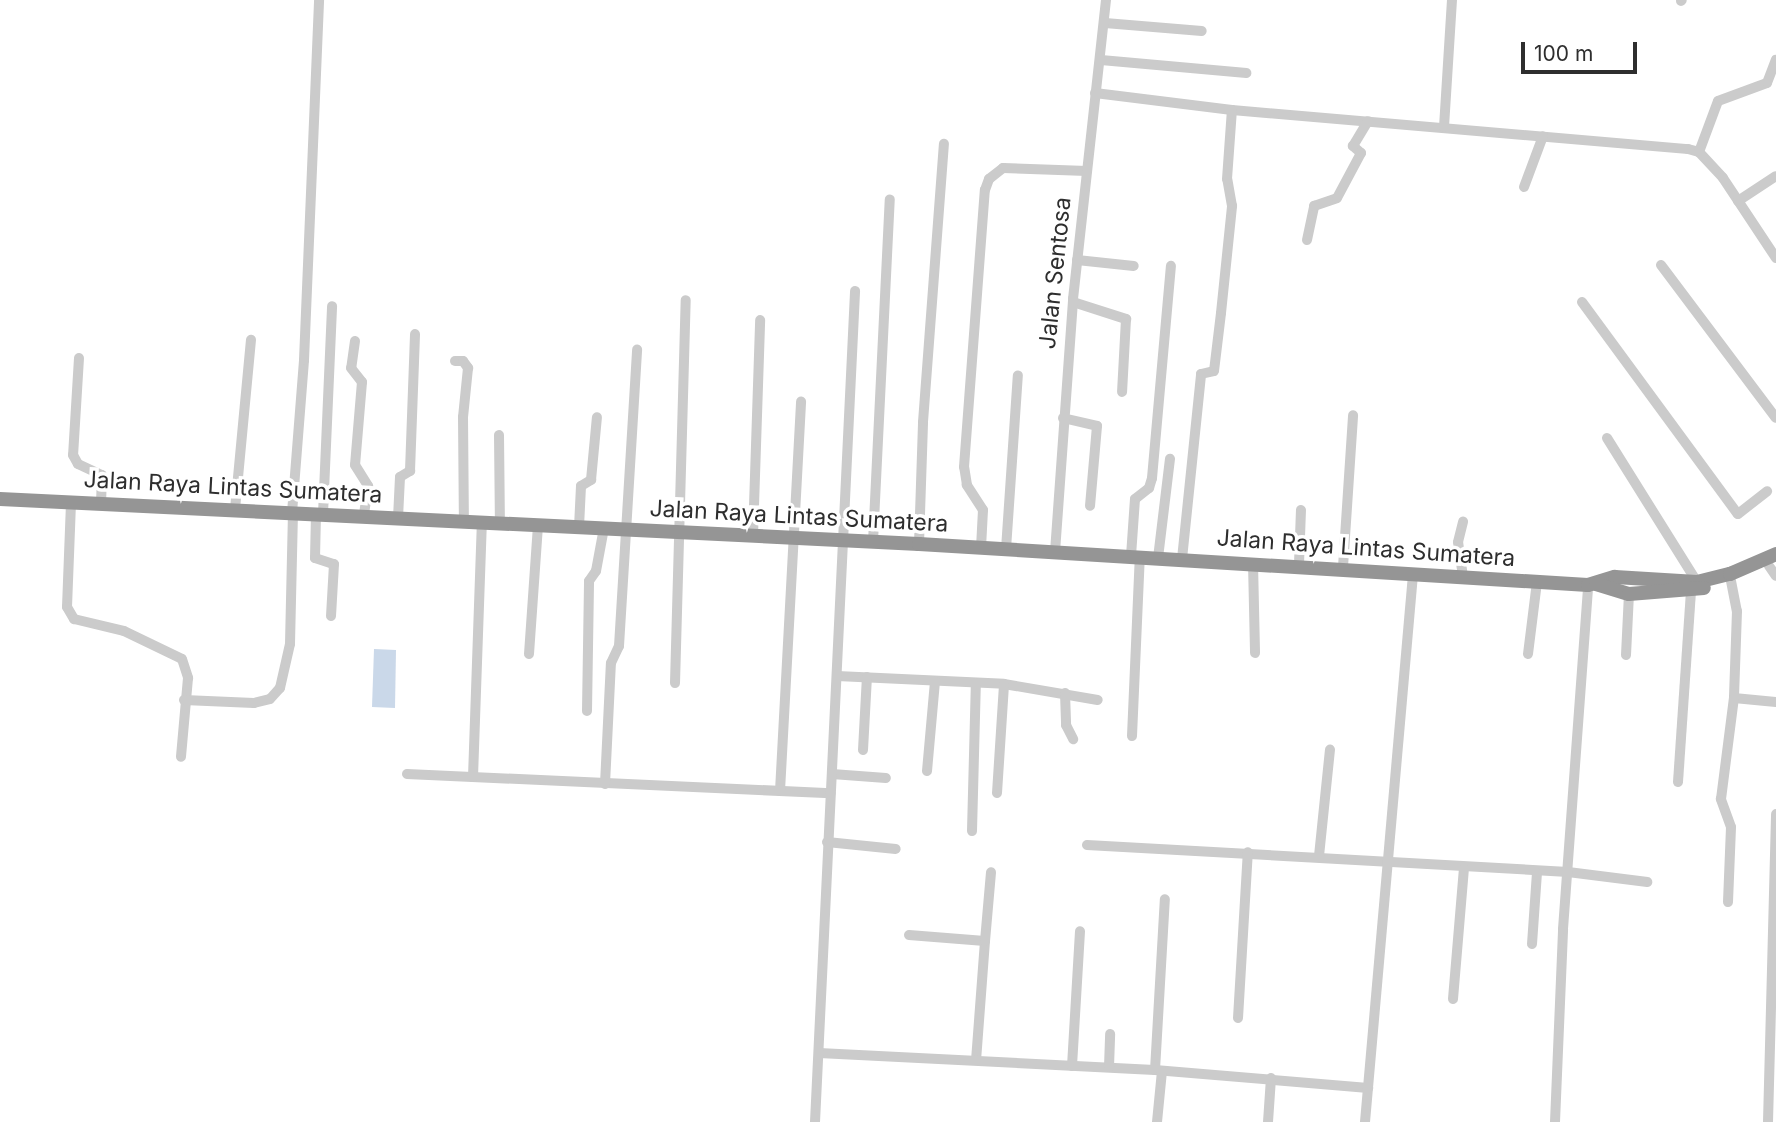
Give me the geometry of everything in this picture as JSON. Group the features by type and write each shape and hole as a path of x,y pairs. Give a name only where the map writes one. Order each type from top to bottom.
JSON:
{"highway":[{"name":"Jalan Raya Lintas Sumatera","path":"0,499 364,515 1299,564 1592,585 1629,594 1731,581 1774,564"},
{"name":"Jalan Raya Lintas Sumatera","path":"1592,585 1615,577 1694,586 1774,564"}],"street":[{"path":"184,700 254,702 270,699 280,688 290,644 292,513 304,360 319,0"},
{"name":"Jalan Sentosa","path":"1055,552 1073,302 1106,0"},
{"path":"1444,127 1452,0"},
{"path":"1105,23 1202,31"},
{"path":"1101,60 1247,73"},
{"path":"1699,152 1718,101 1774,80 1776,60"},
{"path":"1094,93 1232,110 1699,152 1738,201 1776,258"},
{"path":"1182,559 1201,374 1214,371 1221,313 1232,206 1227,180 1232,110"},
{"path":"1307,240 1314,206 1337,198 1361,153 1353,146 1367,121"},
{"path":"1524,187 1544,136"},
{"path":"919,544 923,422 944,144"},
{"path":"981,548 983,510 967,485 964,467 985,191 996,172 1011,167 1087,171"},
{"path":"1738,201 1776,176"},
{"path":"873,542 890,199"},
{"path":"1077,260 1134,267"},
{"path":"1661,265 1776,418"},
{"path":"1132,736 1135,499 1149,488 1152,478 1171,267"},
{"path":"815,1122 827,842 846,541 855,291"},
{"path":"675,683 686,300"},
{"path":"1073,302 1126,319 1122,392"},
{"path":"1582,302 1738,514 1767,491"},
{"path":"331,616 334,563 315,558 332,306"},
{"path":"753,536 760,320"},
{"path":"398,518 400,477 410,471 415,334"},
{"path":"235,509 251,340"},
{"path":"355,341 351,368 362,382 355,465 368,486 364,515"},
{"path":"605,784 611,663 619,646 637,350"},
{"path":"79,358 73,455 78,464 102,475 101,504"},
{"path":"455,361 463,361 468,368 463,417 464,522"},
{"path":"1006,549 1018,375"},
{"path":"780,791 801,402"},
{"path":"1343,567 1353,415"},
{"path":"579,527 581,486 591,480 597,417"},
{"path":"1063,418 1097,426 1090,506"},
{"path":"499,435 500,524"},
{"path":"1607,438 1694,586 1678,782"},
{"path":"1158,558 1170,459"},
{"path":"71,503 67,607 71,615 177,655 187,672 181,757"},
{"path":"1299,564 1301,510"},
{"path":"1462,577 1458,542 1463,522"},
{"path":"473,777 482,523"},
{"path":"528,654 538,526"},
{"path":"587,711 588,590 604,528"},
{"path":"1253,563 1255,653"},
{"path":"1366,1122 1391,863 1413,574"},
{"path":"1728,902 1731,827 1721,799 1734,698 1737,611 1731,581"},
{"path":"1528,654 1537,582"},
{"path":"1555,1122 1568,872 1592,585"},
{"path":"1626,655 1629,594"},
{"path":"838,676 1004,684 1098,700"},
{"path":"863,750 867,677"},
{"path":"927,771 935,681"},
{"path":"972,831 976,683"},
{"path":"997,793 1004,684"},
{"path":"1065,693 1066,725 1073,739"},
{"path":"1734,698 1776,702"},
{"path":"1319,856 1330,750"},
{"path":"407,774 831,793"},
{"path":"832,774 886,778"},
{"path":"1768,1122 1776,814"},
{"path":"827,842 895,849"},
{"path":"1087,845 1319,856 1464,869 1568,872 1647,882"},
{"path":"1238,1017 1248,852"},
{"path":"1453,999 1464,869"},
{"path":"976,1060 991,872"},
{"path":"1532,944 1537,873"},
{"path":"1157,1122 1166,899"},
{"path":"1072,1066 1080,931"},
{"path":"909,935 985,940"},
{"path":"1109,1067 1110,1034"},
{"path":"819,1053 1158,1070 1368,1088"},
{"path":"1268,1122 1271,1078"}],"water":[{"path":"374,649 396,650 395,708 372,707"}]}
